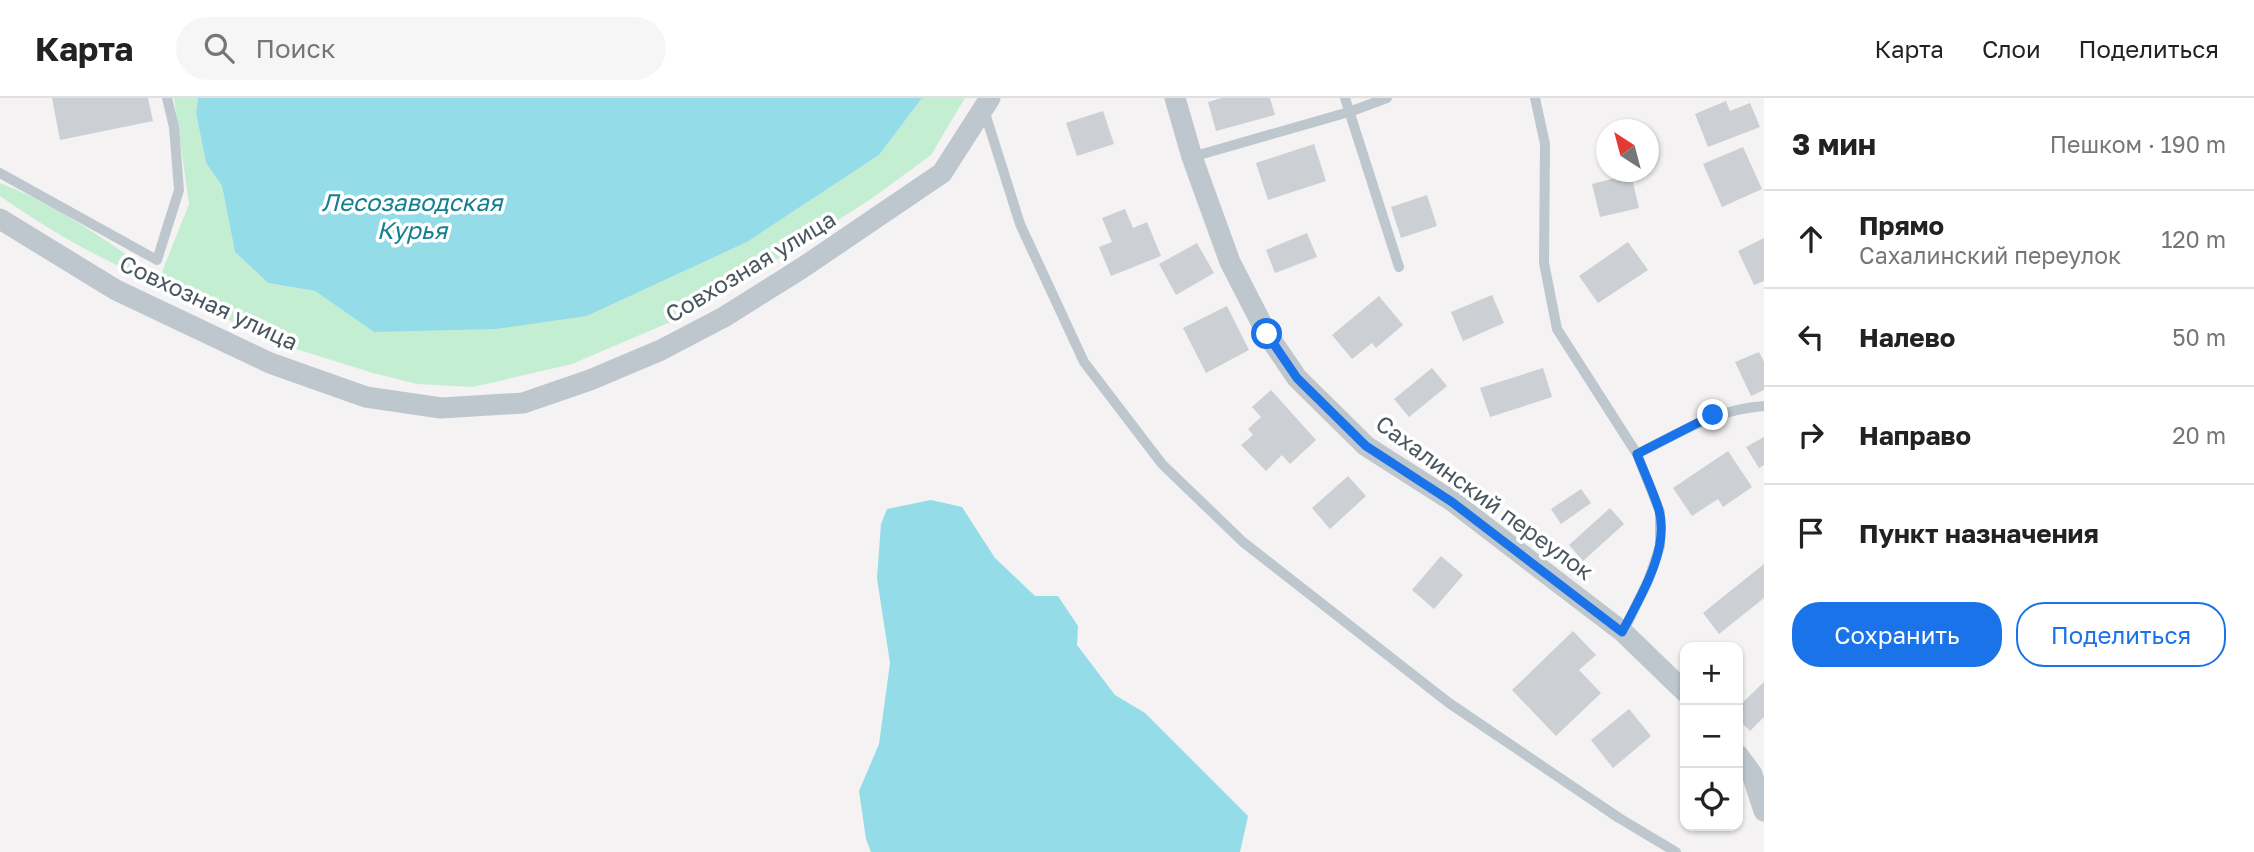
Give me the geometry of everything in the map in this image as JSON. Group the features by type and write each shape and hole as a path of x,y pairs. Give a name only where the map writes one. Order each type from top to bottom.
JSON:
{"street":[{"name":"Сахалинский переулок","path":"1175,98 1192,157 1230,262 1267,334 1297,378 1366,446 1452,502 1622,632 1680,687"},
{"name":"Совхозная улица","path":"0,219 117,290 270,363 366,397 441,408 523,403 590,380 661,350 724,317 802,268 942,173 987,104"},
{"path":"1743,762 1752,774 1764,811"}],"lane":[{"path":"0,173 157,260 179,190 174,127 167,98"},
{"path":"1345,98 1399,267"},
{"path":"1192,157 1349,112 1387,98"},
{"path":"1535,98 1545,144 1544,263 1557,329 1637,454 1660,512 1660,546 1648,580 1622,632"},
{"path":"987,104 1020,224 1084,362 1162,464 1243,542 1449,703 1619,818 1676,852"},
{"path":"1637,454 1713,415 1764,406"}],"green space":[{"path":"174,98 198,98 196,113 206,163 222,186 235,252 268,283 315,291 374,332 587,316 747,242 879,155 922,98 965,98 931,155 871,199 696,311 572,364 473,387 417,384 296,349 192,304 163,284 162,272 189,204"},
{"path":"0,183 57,210 146,268 139,275 68,239 0,196"}],"water":[{"name":"Лесозаводская Курья","path":"198,98 922,98 879,155 747,242 587,316 496,329 374,332 315,291 268,283 235,252 222,186 206,163 196,113"},
{"path":"931,500 962,507 995,558 1035,596 1058,596 1078,626 1077,645 1115,695 1145,713 1248,816 1240,852 871,852 866,839 859,791 879,744 890,663 877,578 881,524 887,509"}],"building":[{"path":"52,98 148,98 153,121 60,140"},
{"path":"1222,98 1270,98 1275,115 1216,131 1208,102"},
{"path":"1726,101 1730,111 1750,103 1760,127 1708,147 1695,114"},
{"path":"1103,111 1114,144 1077,156 1066,123"},
{"path":"1314,144 1326,181 1268,200 1256,163"},
{"path":"1743,147 1762,189 1722,207 1703,164"},
{"path":"1633,182 1639,208 1600,217 1592,184"},
{"path":"1427,195 1437,226 1401,238 1391,207"},
{"path":"1125,209 1133,228 1147,222 1161,256 1111,276 1099,247 1112,242 1102,218"},
{"path":"1307,233 1317,257 1275,273 1266,250"},
{"path":"1764,238 1764,281 1754,285 1738,251"},
{"path":"1628,242 1648,270 1598,303 1579,276"},
{"path":"1197,243 1214,273 1176,295 1159,264"},
{"path":"1492,295 1504,323 1463,341 1451,312"},
{"path":"1379,296 1403,325 1376,348 1372,343 1352,359 1332,335"},
{"path":"1227,306 1249,350 1206,373 1183,328"},
{"path":"1759,352 1764,362 1764,390 1751,396 1735,362"},
{"path":"1432,368 1447,386 1409,417 1394,399"},
{"path":"1543,368 1552,397 1490,417 1480,388"},
{"path":"1271,390 1316,440 1290,464 1282,455 1266,471 1241,445 1253,435 1248,429 1261,417 1252,407"},
{"path":"1764,437 1764,465 1759,468 1746,447"},
{"path":"1728,451 1752,487 1723,507 1718,499 1692,516 1673,488"},
{"path":"1348,476 1366,496 1330,529 1312,508"},
{"path":"1581,489 1591,503 1561,524 1551,509"},
{"path":"1610,508 1624,524 1583,561 1569,545"},
{"path":"1441,556 1463,575 1434,609 1412,590"},
{"path":"1764,564 1764,598 1719,634 1703,613"},
{"path":"1573,631 1596,655 1579,670 1601,693 1556,736 1512,690"},
{"path":"1764,682 1764,717 1750,731 1743,724 1743,702"},
{"path":"1629,709 1651,736 1613,768 1591,740"}],"route":[{"path":"1267,334 1297,378 1366,446 1452,502 1622,632 1648,580 1660,546 1660,512 1637,454 1713,415"}]}
